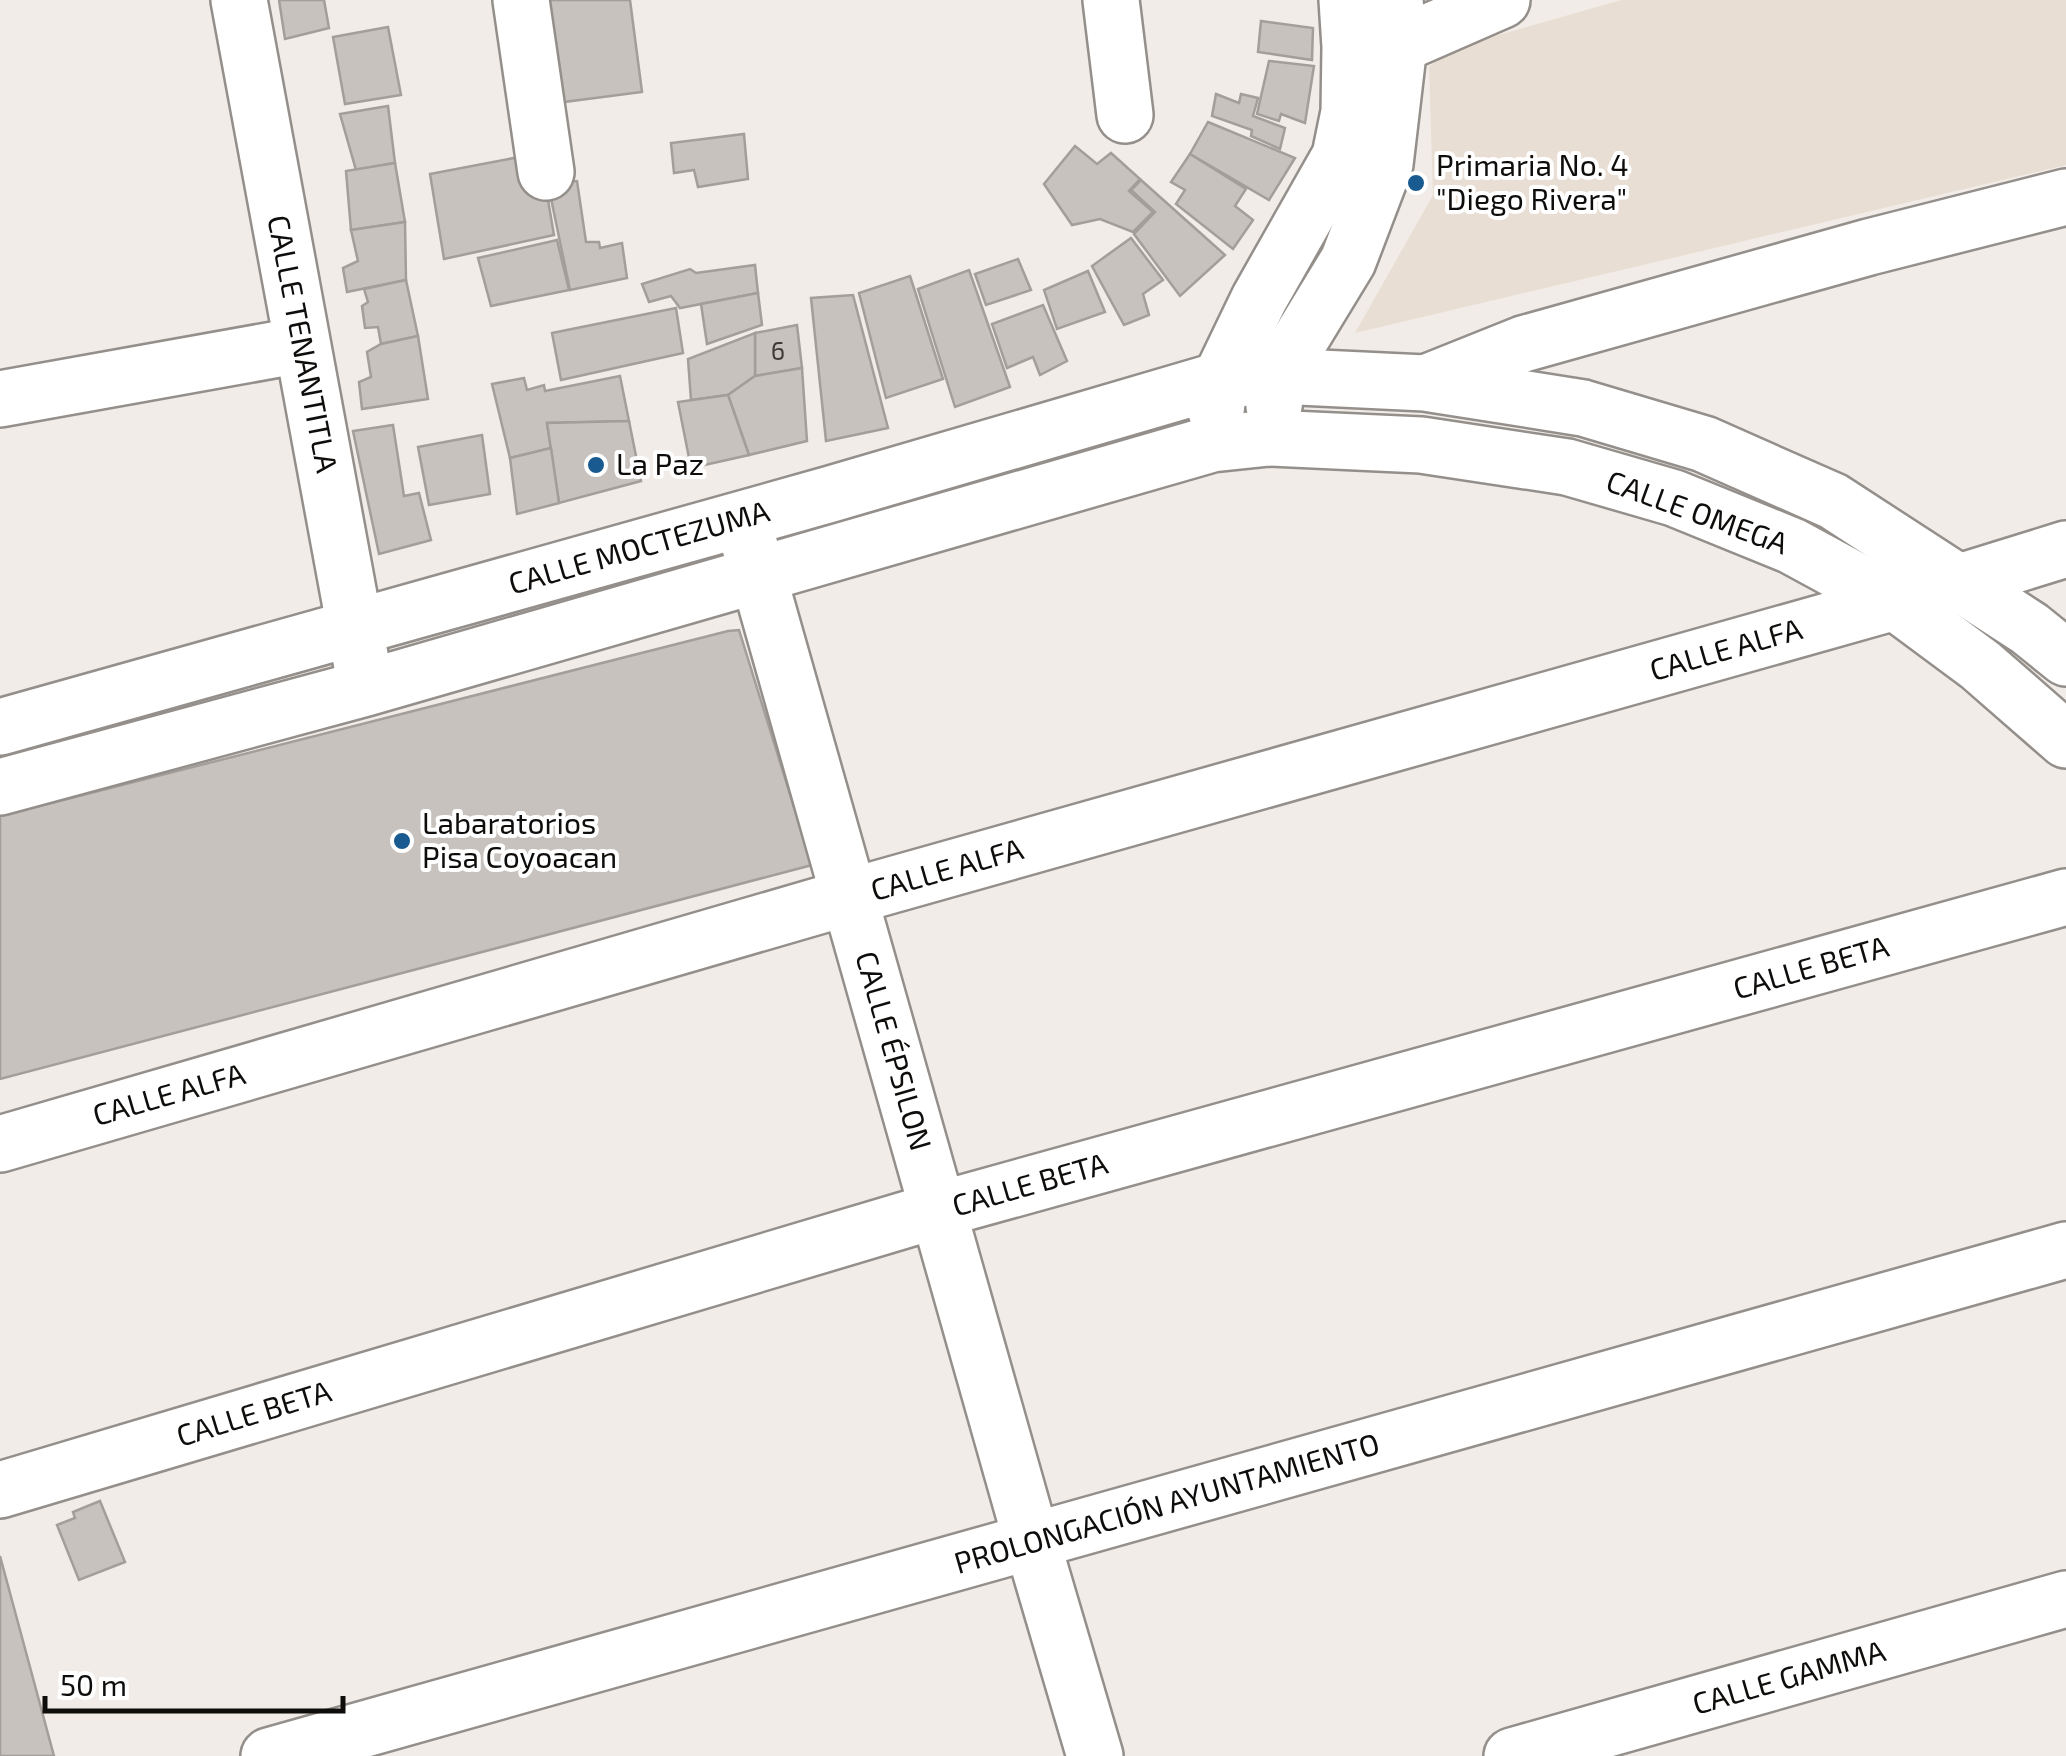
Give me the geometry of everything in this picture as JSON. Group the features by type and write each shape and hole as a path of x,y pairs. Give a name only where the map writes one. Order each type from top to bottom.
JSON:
{"street":[{"name":"CALLE TENANTITLA","path":"239,0 366,688"},
{"path":"520,0 546,172"},
{"path":"1112,0 1124,115"},
{"path":"1373,23 1502,0"},
{"path":"1269,438 1278,376 1348,261 1385,164 1373,23"},
{"path":"1212,444 1220,380 1340,156 1373,23"},
{"path":"1425,383 1523,344 2066,198"},
{"path":"0,399 301,346"},
{"name":"CALLE MOCTEZUMA","path":"0,727 1220,380 1278,376"},
{"name":"CALLE OMEGA","path":"1278,376 1425,383 1583,408 1704,444 1833,501 2030,629 2066,658"},
{"name":"CALLE MOCTEZUMA","path":"0,787 366,688 1212,444 1269,438"},
{"name":"CALLE OMEGA","path":"1269,438 1420,445 1567,467 1674,498 1792,546 1895,602 1980,665 2066,740"},
{"name":"CALLE ÉPSILON","path":"742,519 1095,1756"},
{"name":"CALLE ALFA","path":"0,1144 849,897 1895,602 2066,549"},
{"name":"CALLE BETA","path":"0,1490 938,1210 2066,897"},
{"name":"PROLONGACIÓN AYUNTAMIENTO","path":"269,1756 2066,1250"},
{"name":"CALLE GAMMA","path":"1512,1756 2066,1599"}],"shaded area":[{"path":"1621,0 2066,0 2066,165 1355,333 1433,195 1429,67 1447,50"}],"building":[{"path":"279,0 324,0 329,28 285,39"},
{"path":"536,0 630,0 642,92 556,103"},
{"path":"1261,21 1313,28 1312,60 1258,52"},
{"path":"388,27 401,95 345,104 333,37"},
{"path":"1269,61 1314,66 1305,123 1281,114 1279,121 1257,114"},
{"path":"1216,94 1239,103 1241,94 1258,98 1253,116 1285,128 1280,149 1251,136 1252,130 1212,116"},
{"path":"388,106 395,163 356,170 340,114"},
{"path":"1208,122 1295,158 1269,200 1190,154"},
{"path":"744,134 748,179 698,187 694,170 674,173 671,143"},
{"path":"1075,146 1097,164 1111,153 1140,179 1129,191 1153,212 1133,232 1100,219 1072,225 1044,184"},
{"path":"540,153 554,235 444,259 430,174"},
{"path":"1190,154 1246,189 1235,206 1253,220 1233,249 1176,204 1185,190 1171,182"},
{"path":"395,163 405,222 351,230 346,171"},
{"path":"1141,180 1225,255 1180,296 1134,234 1155,212 1131,190"},
{"path":"577,181 586,242 599,242 600,248 622,243 627,278 570,290 548,184"},
{"path":"405,222 406,280 347,292 343,268 358,261 351,230"},
{"path":"1131,238 1163,280 1143,294 1149,315 1124,325 1092,266"},
{"path":"557,240 569,290 491,306 478,258"},
{"path":"1018,259 1031,290 986,305 975,274"},
{"path":"755,265 758,293 680,308 671,296 649,302 642,284 690,269 696,273"},
{"path":"969,270 1010,387 955,407 918,289"},
{"path":"1088,271 1105,312 1057,329 1044,290"},
{"path":"910,276 943,379 886,398 859,293"},
{"path":"406,280 418,336 381,344 378,327 365,328 362,306 368,302 364,289"},
{"path":"758,293 762,325 707,344 701,304"},
{"path":"853,295 888,428 826,441 811,298"},
{"path":"1043,305 1067,361 1040,375 1033,357 1007,368 992,324"},
{"path":"676,308 683,353 561,380 552,333"},
{"path":"797,325 802,368 755,376 755,333"},
{"path":"755,333 755,376 728,395 691,400 688,359"},
{"path":"418,336 428,399 362,409 359,382 371,377 367,352 381,344"},
{"path":"802,368 807,441 749,455 728,395 755,376"},
{"path":"620,376 629,421 547,423 551,448 510,458 492,384 524,378 527,390 544,385 545,391"},
{"path":"728,395 749,455 691,468 678,402"},
{"name":"La Paz","path":"629,421 641,481 559,503 547,423"},
{"path":"393,425 404,496 419,493 431,540 379,554 353,431"},
{"path":"482,435 490,494 429,505 418,447"},
{"path":"551,448 559,503 517,514 510,458"},
{"name":"Labaratorios Pisa Coyoacan","path":"739,630 812,865 0,1079 0,816"},
{"path":"100,1501 125,1562 79,1580 57,1525 75,1518 73,1512"},
{"path":"0,1556 54,1756 0,1756"}],"place":[{"name":"Primaria No. 4 \"Diego Rivera\"","path":"1416,183"},
{"name":"La Paz","path":"596,465"},
{"name":"Labaratorios Pisa Coyoacan","path":"402,841"}]}
